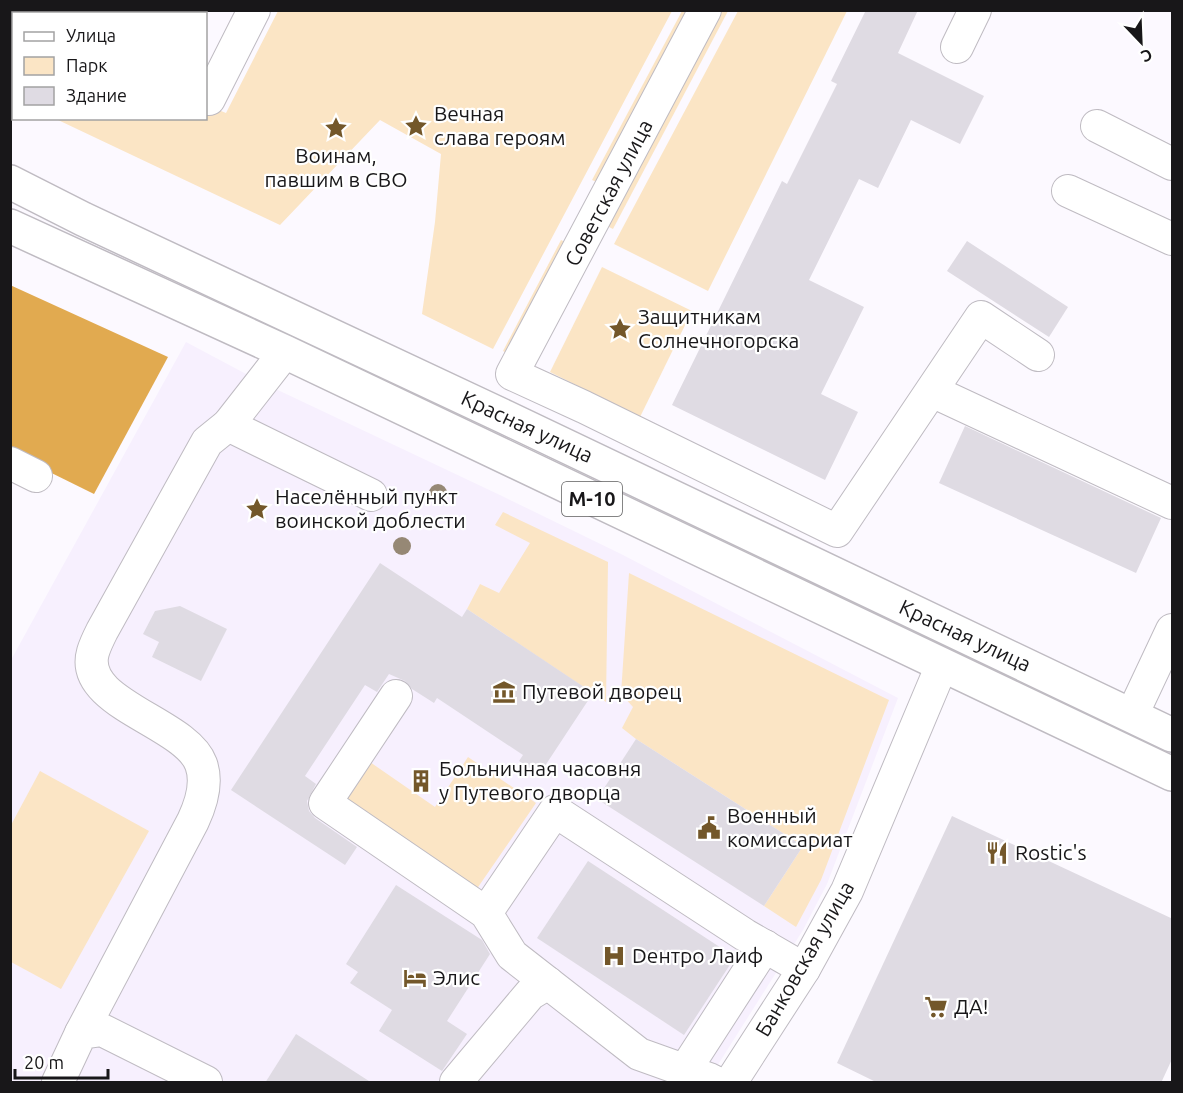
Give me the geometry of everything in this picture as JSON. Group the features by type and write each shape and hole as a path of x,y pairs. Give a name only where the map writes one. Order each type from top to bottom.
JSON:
{"highway":[{"name":"Красная улица","path":"10,182 83,219 1173,735"},
{"name":"Красная улица","path":"10,226 285,352 1173,774"}],"street":[{"path":"207,98 209,99 254,10"},
{"name":"Советская улица","path":"705,10 512,374 837,531 932,392"},
{"path":"957,47 975,10"},
{"path":"1097,126 1173,164"},
{"path":"1068,191 1173,239"},
{"path":"1038,355 981,317 932,392 1173,502"},
{"path":"58,1083 81,1033 193,821 205,787 201,764 189,746 104,690 93,672 92,653 207,442 228,426 285,352"},
{"path":"228,426 371,495"},
{"path":"1132,715 1173,630"},
{"name":"Банковская улица","path":"731,1083 804,969 847,891 942,665"},
{"path":"396,696 325,803 486,913 512,955 639,1054 715,1083"},
{"path":"486,913 555,811 804,969"},
{"path":"685,1070 765,946"},
{"path":"456,1083 530,994 548,983"},
{"path":"81,1033 102,1030 206,1083"}],"shaded area":[{"path":"10,285 168,357 94,494 11,453"},
{"path":"186,342 263,383 621,554 898,698 827,884 803,930 707,1082 11,1082 11,660"}],"green space":[{"path":"278,11 672,11 493,349 422,314 435,222 441,154 380,120 280,225 58,120 207,120 207,105 226,113"},
{"path":"682,11 691,11 599,183 592,180"},
{"path":"719,11 728,11 613,229 605,225"},
{"path":"738,11 847,11 708,291 614,244"},
{"path":"561,240 569,244 510,355 503,351"},
{"path":"602,267 692,311 640,417 550,372"},
{"path":"503,512 608,562 606,702 467,609 480,584 499,593 530,543 495,525"},
{"path":"629,573 889,700 821,880 796,927 764,906 803,846 622,728 633,707 621,694"},
{"path":"468,757 536,803 474,893 348,805 351,787 367,760 435,807"},
{"path":"40,771 149,831 61,989 11,962 11,825"}],"building":[{"path":"866,10 918,10 898,53 984,96 960,144 911,120 878,188 859,179 809,280 864,307 821,394 858,412 825,480 672,405 782,181 787,184 837,84 831,81"},
{"path":"967,241 1068,307 1049,337 947,271"},
{"path":"965,426 1161,518 1136,573 939,483"},
{"path":"380,563 462,617 467,609 593,693 539,775 519,761 523,755 437,698 434,703 412,689 405,681 389,674 377,692 365,685 305,776 316,784 307,801 309,811 315,818 357,847 345,865 231,790"},
{"path":"180,606 227,629 201,681 152,657 159,642 143,634 155,611"},
{"name":"Военный комиссариат","path":"636,739 803,846 764,906 597,799"},
{"path":"952,816 1173,919 1173,1057 1161,1083 878,1083 837,1063"},
{"path":"588,861 735,957 684,1035 537,938"},
{"name":"Элис","path":"396,885 482,940 490,954 447,1021 467,1034 442,1071 379,1031 392,1010 350,983 358,972 346,964"},
{"path":"296,1034 372,1083 265,1083"}],"place":[{"name":"Вечная слава героям","path":"416,126"},
{"name":"Воинам, павшим в СВО","path":"336,128"},
{"name":"Защитникам Солнечногорска","path":"620,329"},
{"name":"Населённый пункт воинской доблести","path":"257,509"},
{"name":"Путевой дворец","path":"504,692"},
{"name":"Больничная часовня у Путевого дворца","path":"421,781"},
{"name":"Военный комиссариат","path":"709,828"},
{"name":"Rostic's","path":"997,853"},
{"name":"Dентро Лаиф","path":"614,956"},
{"name":"Элис","path":"415,978"},
{"name":"ДА!","path":"936,1007"}]}
